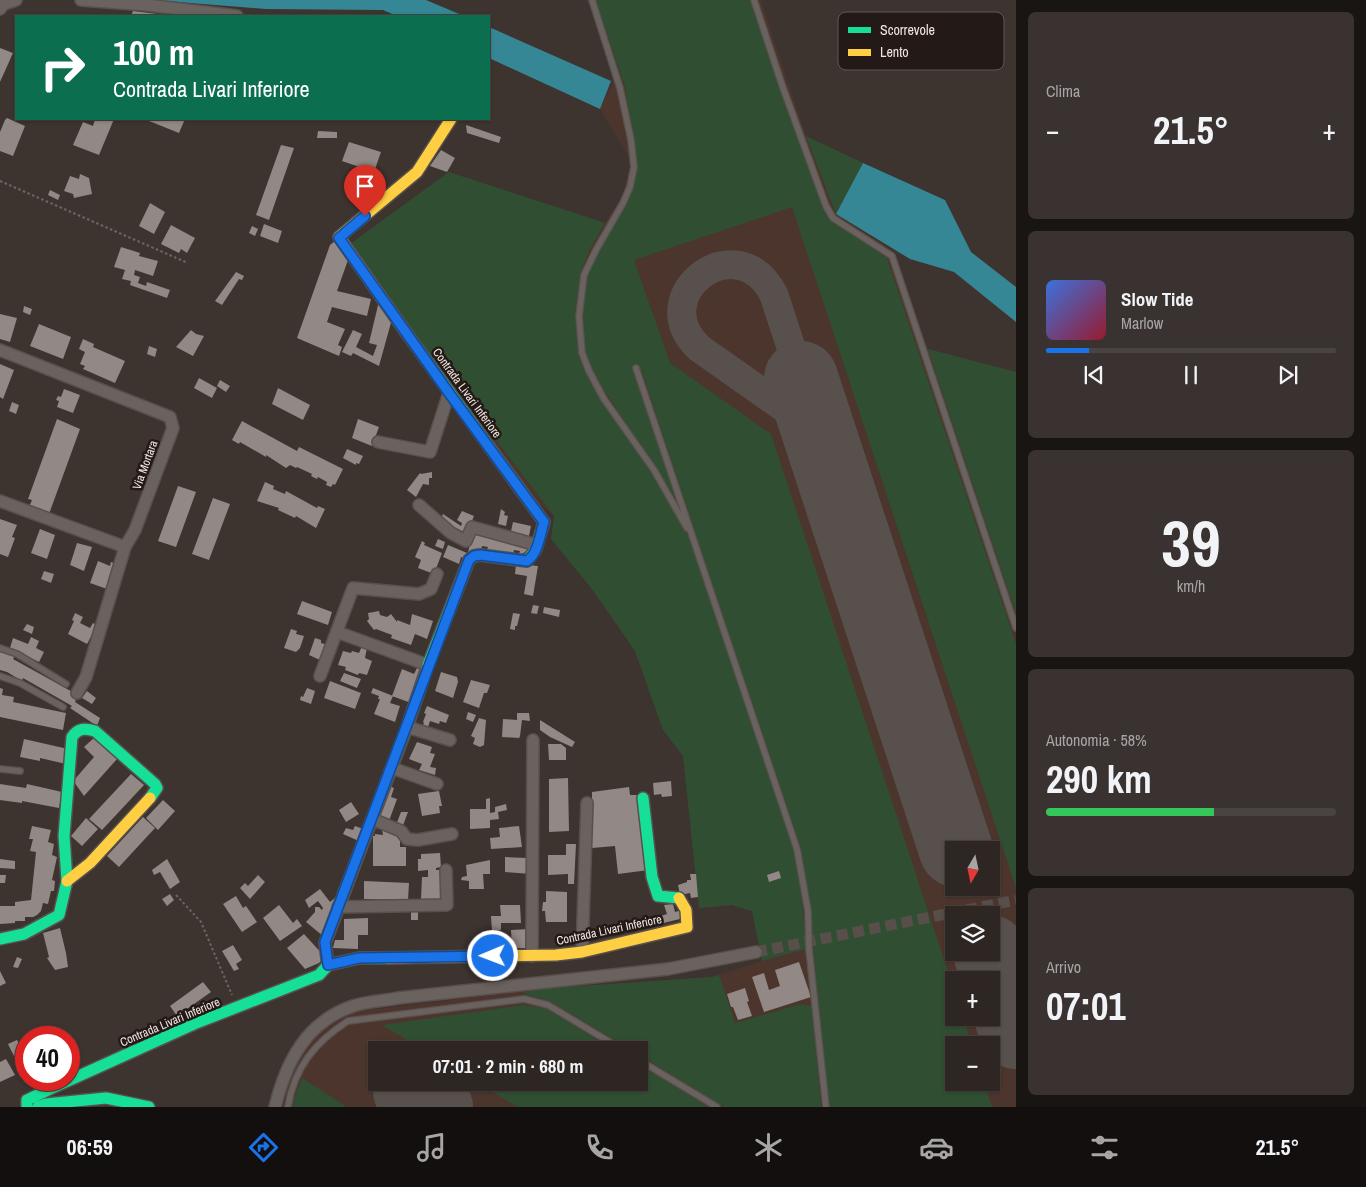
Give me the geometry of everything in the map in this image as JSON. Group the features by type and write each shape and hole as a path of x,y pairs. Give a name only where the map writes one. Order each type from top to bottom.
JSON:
{"main road":[{"name":"Contrada Livari Inferiore","path":"450,120 417,172 339,238 449,393 544,522 537,545"},
{"path":"428,665 469,560 474,556 480,555 527,561 531,558 537,545"},
{"path":"0,939 16,938 59,915 68,881 64,836 72,737 76,731 84,728 95,730 155,784 157,788 156,792 90,863 68,881"},
{"name":"Contrada Livari Inferiore","path":"27,1107 27,1100 194,1024 237,1009 319,975 328,965 359,958 556,955 582,952 687,927 686,910 678,897 658,896 652,877 644,798"},
{"path":"38,1107 46,1104 106,1098 149,1107"}],"street":[{"path":"0,9 4,4 16,0"},
{"path":"81,0 147,5 229,15"},
{"name":"Via Mortara","path":"0,350 170,417 173,428 135,530 124,547 86,677 78,693"},
{"path":"378,442 430,452 449,393"},
{"path":"0,501 124,547"},
{"path":"419,505 451,533 466,541 472,527 537,545"},
{"path":"320,676 353,588 419,594 431,589 437,574"},
{"path":"328,965 325,942 392,768 428,665 337,632"},
{"path":"407,727 450,740"},
{"path":"532,956 533,740"},
{"path":"392,768 437,784"},
{"path":"582,952 587,803"},
{"path":"372,819 400,831 407,839 418,840 452,834"},
{"path":"338,907 447,905 446,870"},
{"path":"275,1107 282,1081 292,1057 311,1033 330,1016 354,1006 408,997 668,969 756,952"}],"lane":[{"path":"592,0 620,88 631,140 634,167 630,187 623,203 584,275 579,316 582,353 604,399 654,470 694,541"},
{"path":"754,0 782,85 826,206 834,218 892,256 1016,628"},
{"path":"636,368 797,849 808,911 826,1107"},
{"path":"0,648 17,654 66,684"},
{"path":"0,676 20,683 63,707"},
{"path":"0,769 20,771"},
{"path":"288,1107 290,1093 298,1071 314,1049 333,1030 348,1020 524,999 548,1005 608,1041"},
{"path":"648,1065 717,1107"}],"path":[{"path":"0,181 188,264"},
{"path":"176,895 201,922 237,1009"}],"shaded area":[{"path":"589,0 761,0 806,136 863,163 836,214 895,252 928,349 1016,372 1016,1107 280,1107 290,1073 306,1049 329,1023 353,1012 550,988 712,977 762,961 752,911 732,905 699,908 683,756 663,730 635,651 592,589 551,539 554,516 534,499 350,244 449,172 605,223 622,197 631,160 600,109 615,78"}],"green space":[{"path":"596,0 752,0 823,207 830,220 887,258 1016,644 1016,888 792,207 634,260 670,363 771,434 948,971 945,971 945,1026 966,1026 969,1036 945,1036 945,1091 987,1091 992,1107 829,1107 813,949 811,910 801,848 642,371 636,373 676,494 674,496 592,371 584,352 582,317 587,276 598,250 626,204 636,166 625,87"},
{"path":"806,136 863,163 836,214"},
{"path":"449,172 605,223 590,249 580,274 575,317 579,352 601,400 650,471 691,541 794,849 801,891 806,949 762,961 752,911 732,905 699,908 683,756 663,730 635,651 592,589 551,539 554,516 424,346 350,244"},
{"path":"928,349 1016,372 1016,613"},
{"path":"719,975 735,1023 801,1004 812,1006 821,1107 724,1107 648,1060 648,1041 617,1041 550,1001 525,994 524,992 550,988"},
{"path":"524,1005 547,1009 599,1041 409,1041 382,1025"},
{"path":"648,1070 709,1107 518,1107 491,1091 648,1091"},
{"path":"302,1078 347,1107 293,1107"}],"water":[{"path":"153,0 426,0 462,15 395,15 383,10 266,9"},
{"path":"490,27 611,81 600,109 490,58"},
{"path":"863,163 945,200 971,252 1016,287 1016,322 954,272 910,259 836,214"}],"building":[{"path":"133,11 157,14 156,15 131,15"},
{"path":"0,48 13,53 0,82"},
{"path":"7,118 25,126 13,156 0,151 0,132"},
{"path":"95,120 114,120 99,155 73,145 83,122 93,126"},
{"path":"146,120 185,120 179,133"},
{"path":"466,125 501,137 499,143 467,133"},
{"path":"318,131 337,132 337,138 317,138"},
{"path":"349,142 381,152 374,172 342,161"},
{"path":"281,145 294,148 269,220 256,215"},
{"path":"441,150 455,158 447,172 430,166"},
{"path":"80,174 89,178 92,194 74,198 73,194 64,191 70,176 79,179"},
{"path":"50,190 60,195 58,200 48,195"},
{"path":"150,203 165,212 154,234 139,226"},
{"path":"264,224 282,231 278,243 260,236"},
{"path":"171,225 195,238 187,253 181,249 179,253 161,244"},
{"path":"252,226 258,229 255,236 249,233"},
{"path":"335,241 348,260 337,291 371,299 367,316 332,307 327,322 345,329 338,345 342,347 339,356 297,338 330,245"},
{"path":"121,247 140,253 139,256 158,261 153,276 135,270 134,275 140,277 138,283 146,286 147,282 170,290 167,298 130,285 131,281 122,279 125,270 114,267"},
{"path":"236,272 244,276 242,280 239,279 222,305 215,301"},
{"path":"379,301 392,319 379,366 353,353 351,356 342,352 353,330 362,334 356,347 373,356 377,345 369,343"},
{"path":"24,306 32,309 30,315 23,312"},
{"path":"0,314 17,318 10,342 0,339"},
{"path":"39,324 71,337 63,359 30,346"},
{"path":"191,330 196,334 204,336 193,356 176,347"},
{"path":"83,339 94,344 93,347 125,361 115,383 83,369 85,366 80,364 85,352 79,349"},
{"path":"149,346 157,349 155,357 147,354"},
{"path":"0,364 14,370 3,399 0,397"},
{"path":"199,378 217,388 212,398 194,388"},
{"path":"220,380 230,386 226,392 217,386"},
{"path":"278,388 310,405 303,420 272,404"},
{"path":"64,389 80,395 73,413 57,407 59,401 56,400 58,396 61,397"},
{"path":"12,402 19,405 16,414 9,411"},
{"path":"57,419 80,429 49,514 29,507 32,500 28,499"},
{"path":"358,419 379,427 372,446 352,438"},
{"path":"242,421 297,451 299,447 343,469 335,485 333,484 331,487 326,485 327,482 318,477 317,479 311,476 312,474 297,467 290,465 286,468 266,455 266,457 240,442 239,444 232,440"},
{"path":"347,449 363,456 359,464 356,463 356,465 343,458"},
{"path":"145,469 154,472 151,479 142,476"},
{"path":"432,472 432,478 429,478 429,485 423,484 416,497 407,490 420,473"},
{"path":"265,482 274,486 273,489 285,494 286,491 317,508 318,506 325,509 316,528 296,516 295,518 278,510 279,508 257,501"},
{"path":"178,486 196,492 176,547 158,541"},
{"path":"213,498 230,504 209,560 192,554"},
{"path":"501,509 505,512 504,515 508,516 506,526 498,524"},
{"path":"462,511 474,516 465,538 440,521 443,514 461,526 462,523 457,520"},
{"path":"0,519 17,525 12,537 15,538 8,557 0,554"},
{"path":"513,522 531,526 528,541 510,536"},
{"path":"40,529 55,535 47,559 31,553"},
{"path":"474,530 532,547 518,557 520,551 514,550 513,555 486,552 488,547 482,546 481,551 468,552"},
{"path":"438,539 445,542 443,549 435,546"},
{"path":"422,541 425,543 424,545 442,553 434,574 418,568 421,560 415,557"},
{"path":"77,543 92,547 84,571 70,565"},
{"path":"448,545 467,553 465,559 461,557 459,564 443,557"},
{"path":"98,561 110,566 111,562 116,564 107,589 90,583"},
{"path":"516,564 538,566 533,596 524,594 527,576 515,574"},
{"path":"44,571 54,574 51,583 41,579"},
{"path":"302,601 332,612 328,625 297,614"},
{"path":"533,605 539,606 537,614 531,613"},
{"path":"544,607 560,610 559,617 543,613"},
{"path":"379,611 380,615 387,617 391,614 397,622 397,620 410,625 412,614 433,621 427,639 415,634 411,645 391,638 392,635 374,630 367,621 369,619 368,613"},
{"path":"75,613 83,617 80,623 90,628 93,623 100,627 94,631 87,644 68,634 74,621 72,620"},
{"path":"513,613 520,614 515,630 510,629"},
{"path":"27,624 34,627 32,634 23,630"},
{"path":"291,629 297,631 296,634 304,636 300,648 296,652 284,648"},
{"path":"31,637 39,641 36,648 44,652 39,662 10,648 13,638 28,644"},
{"path":"315,638 321,640 321,643 328,645 320,660 309,655"},
{"path":"362,646 367,648 365,658 372,661 367,675 359,673 358,675 345,670 346,667 338,665 343,651 359,653"},
{"path":"0,652 15,656 13,659 78,695 75,702 100,718 97,726 70,708 72,706 23,678 22,681 0,670"},
{"path":"418,666 423,668 411,703 392,696 402,669 414,674"},
{"path":"441,672 457,677 458,682 453,698 435,691"},
{"path":"344,673 361,679 357,688 340,681"},
{"path":"471,680 490,685 487,693 484,693 479,708 463,702"},
{"path":"330,681 361,693 355,709 324,698"},
{"path":"0,688 3,689 2,695 14,697 13,702 66,713 63,730 0,717"},
{"path":"307,688 315,691 311,704 300,700"},
{"path":"373,688 393,696 390,703 400,706 395,722 374,714 380,699 378,699 379,696 371,693"},
{"path":"87,691 96,698 92,704 82,698"},
{"path":"427,706 449,715 446,723 440,721 439,724 430,721 428,727 423,725"},
{"path":"468,712 476,715 473,722 466,719"},
{"path":"517,713 529,713 530,721 522,720 519,738 502,737 503,719 517,720"},
{"path":"479,718 486,720 484,745 480,747 473,744 475,738 471,736"},
{"path":"540,720 575,742 572,747 540,730"},
{"path":"95,737 117,759 84,796 74,782 94,757 84,747"},
{"path":"24,739 68,749 66,764 40,758 40,761 20,757"},
{"path":"417,742 432,747 430,753 435,754 430,767 436,768 435,775 419,770 422,764 409,759"},
{"path":"548,744 561,744 566,748 566,760 549,760"},
{"path":"131,774 144,785 102,830 89,819"},
{"path":"568,778 569,831 549,832 549,779"},
{"path":"671,781 672,796 662,797 661,794 654,795 653,783"},
{"path":"0,784 26,788 27,784 62,792 59,808 22,801 22,803 0,800"},
{"path":"389,786 394,788 391,797 397,799 389,821 377,816"},
{"path":"629,787 630,795 641,795 649,870 618,874 615,846 592,848 592,792"},
{"path":"439,791 442,806 439,806 440,813 422,816 418,794"},
{"path":"490,798 490,813 495,812 495,807 506,804 507,810 498,812 499,819 490,820 490,828 470,829 470,809 486,809 486,799"},
{"path":"163,800 175,811 158,830 146,818"},
{"path":"351,802 359,814 346,822 339,810"},
{"path":"401,812 408,812 402,828 396,825"},
{"path":"143,817 155,828 119,867 107,856"},
{"path":"86,818 98,829 82,846 71,836"},
{"path":"32,826 51,830 48,842 54,844 52,855 57,857 52,880 55,881 54,891 51,891 48,904 43,903 41,911 37,915 25,917 25,921 0,924 0,906 15,906 15,902 31,900 36,852 30,851 33,839 29,839"},
{"path":"355,826 366,830 361,842 343,834 346,828 353,830"},
{"path":"519,826 522,847 491,849 490,838 500,837 499,828"},
{"path":"382,829 400,834 400,847 406,847 406,866 373,866 373,836 375,834 383,835"},
{"path":"566,844 576,844 574,884 568,884 568,874 548,875 548,855 566,855"},
{"path":"440,853 441,867 436,868 436,870 443,870 443,899 421,899 422,877 428,877 428,870 418,871 418,859 421,859 421,854"},
{"path":"505,857 528,858 531,874 505,872"},
{"path":"0,859 15,861 15,869 0,868"},
{"path":"167,859 180,882 170,889 160,872 154,875 152,870"},
{"path":"490,860 490,874 483,874 484,889 469,889 469,881 461,880 462,877 467,876 466,865"},
{"path":"779,871 781,878 769,882 767,875"},
{"path":"690,874 696,874 698,897 691,898 690,893 680,895 678,885 691,880"},
{"path":"0,875 6,875 5,883 0,883"},
{"path":"258,875 265,882 250,899 240,888 245,883 248,886"},
{"path":"364,881 409,883 408,900 364,899"},
{"path":"320,889 330,902 336,897 340,902 323,936 306,922 315,912 315,907 319,907 322,910 323,908 318,901 309,908 305,900"},
{"path":"546,891 567,892 567,922 546,922 545,911 542,911 543,902 546,902"},
{"path":"170,894 174,900 167,906 162,899"},
{"path":"236,896 243,908 246,906 257,922 242,932 223,904"},
{"path":"673,904 675,912 682,910 684,918 647,927 646,921 667,914 664,905"},
{"path":"279,905 293,923 297,919 302,926 280,941 263,918"},
{"path":"500,905 520,905 521,923 501,923 501,930 492,931 491,916 501,916"},
{"path":"411,912 418,912 418,920 411,920"},
{"path":"368,918 368,935 358,935 358,949 333,948 335,940 344,940 344,919"},
{"path":"60,928 68,967 55,970 47,958 49,957 43,933"},
{"path":"529,929 530,948 512,948 511,930"},
{"path":"304,934 325,957 319,963 305,969 287,948"},
{"path":"492,934 502,934 502,948 492,948"},
{"path":"233,945 242,960 236,964 239,969 234,971 222,951"},
{"path":"17,957 22,959 18,968 13,967"},
{"path":"799,962 811,997 764,1012 752,977 764,973 769,990 780,986 775,970"},
{"path":"0,971 6,983 0,986"},
{"path":"203,982 211,992 177,1016 170,1006"},
{"path":"745,988 752,1016 738,1020 727,994"},
{"path":"15,1041 15,1056 14,1056 8,1044"},
{"path":"6,1059 15,1075 0,1082 0,1062"}],"taxiway":[{"path":"801,378 774,295 758,274 739,265 720,266 702,275 689,289 682,307 685,328 699,348 800,419 815,433 825,451"}],"runway":[{"path":"801,378 953,841"},
{"path":"993,961 1016,1032"},
{"path":"410,1091 436,1107"}],"tunnel":[{"path":"756,952 1016,900"}],"traffic: fast":[{"path":"405,331 544,522 536,549 527,561 480,555 474,556 469,560 428,665"},
{"path":"0,939 24,934 59,915 67,881 64,836 72,737 74,734 82,729 95,731 155,784 157,788 150,798"},
{"path":"643,798 652,877 658,896 679,898"},
{"path":"27,1107 27,1100 50,1089 194,1024 319,975 328,965 359,958 388,958"},
{"path":"38,1107 46,1104 106,1098 149,1107"}],"traffic: slow":[{"path":"405,331 339,237 417,172 450,120"},
{"path":"67,881 90,863 150,798"},
{"path":"388,958 556,955 582,952 687,927 686,910 679,898"}],"route":[{"path":"365,216 339,238 449,393 544,522 537,545 531,558 527,561 480,555 474,556 469,560 325,942 328,965 359,958 493,956"}]}
